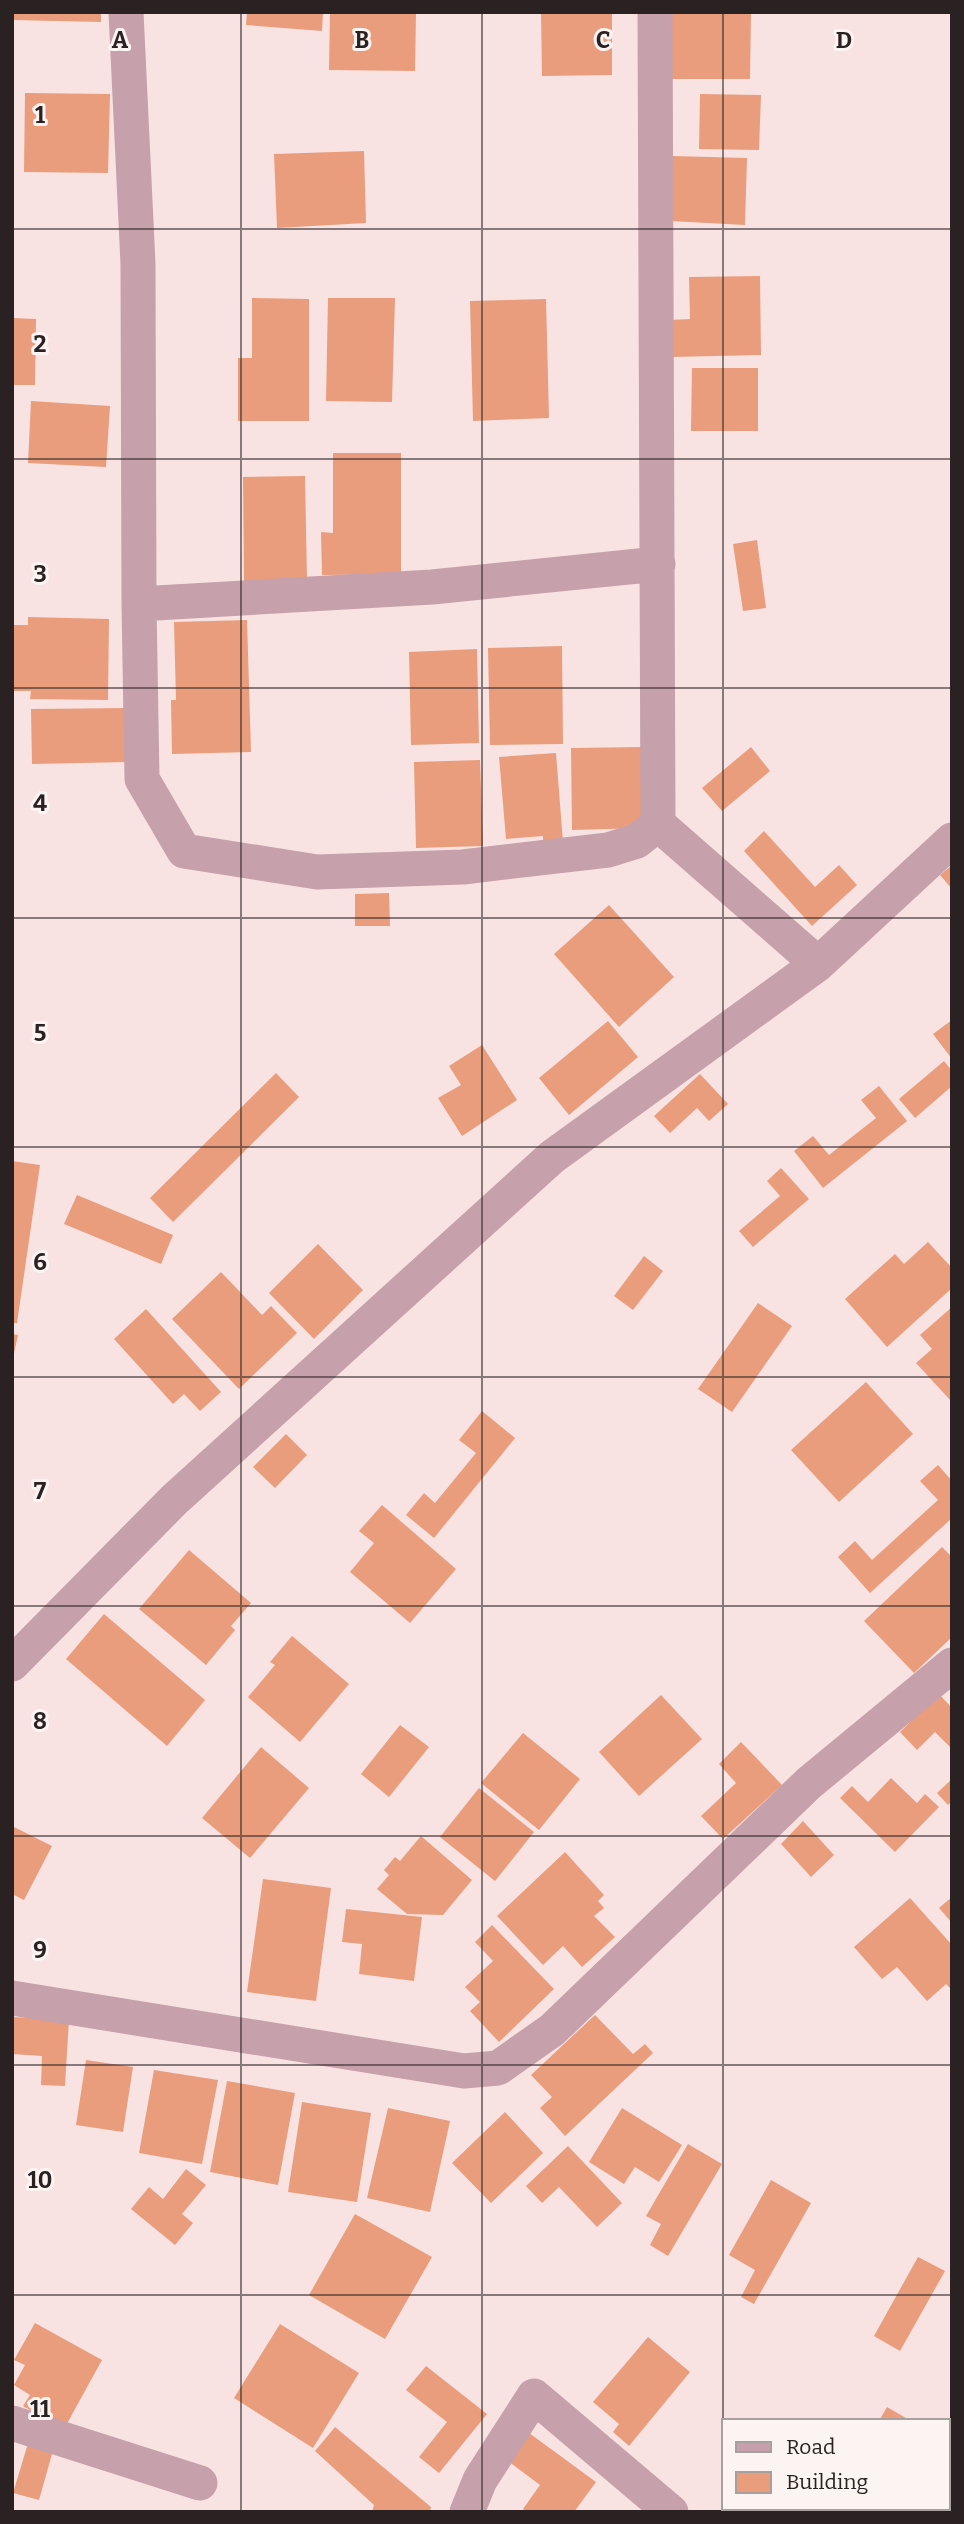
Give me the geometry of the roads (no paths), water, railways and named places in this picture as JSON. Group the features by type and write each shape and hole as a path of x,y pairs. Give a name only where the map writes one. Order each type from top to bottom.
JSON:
{"street":[{"path":"126,12 138,264 142,779 184,852 317,872 463,867 608,850 637,841 658,824"},
{"path":"655,12 658,824 818,964"},
{"path":"139,604 432,587 658,564"},
{"path":"12,1664 174,1500 552,1157 818,964 952,840"},
{"path":"12,1998 464,2071 498,2068 552,2030 809,1783 952,1665"},
{"path":"467,2512 480,2480 534,2396 671,2512"},
{"path":"12,2423 200,2483"}]}
